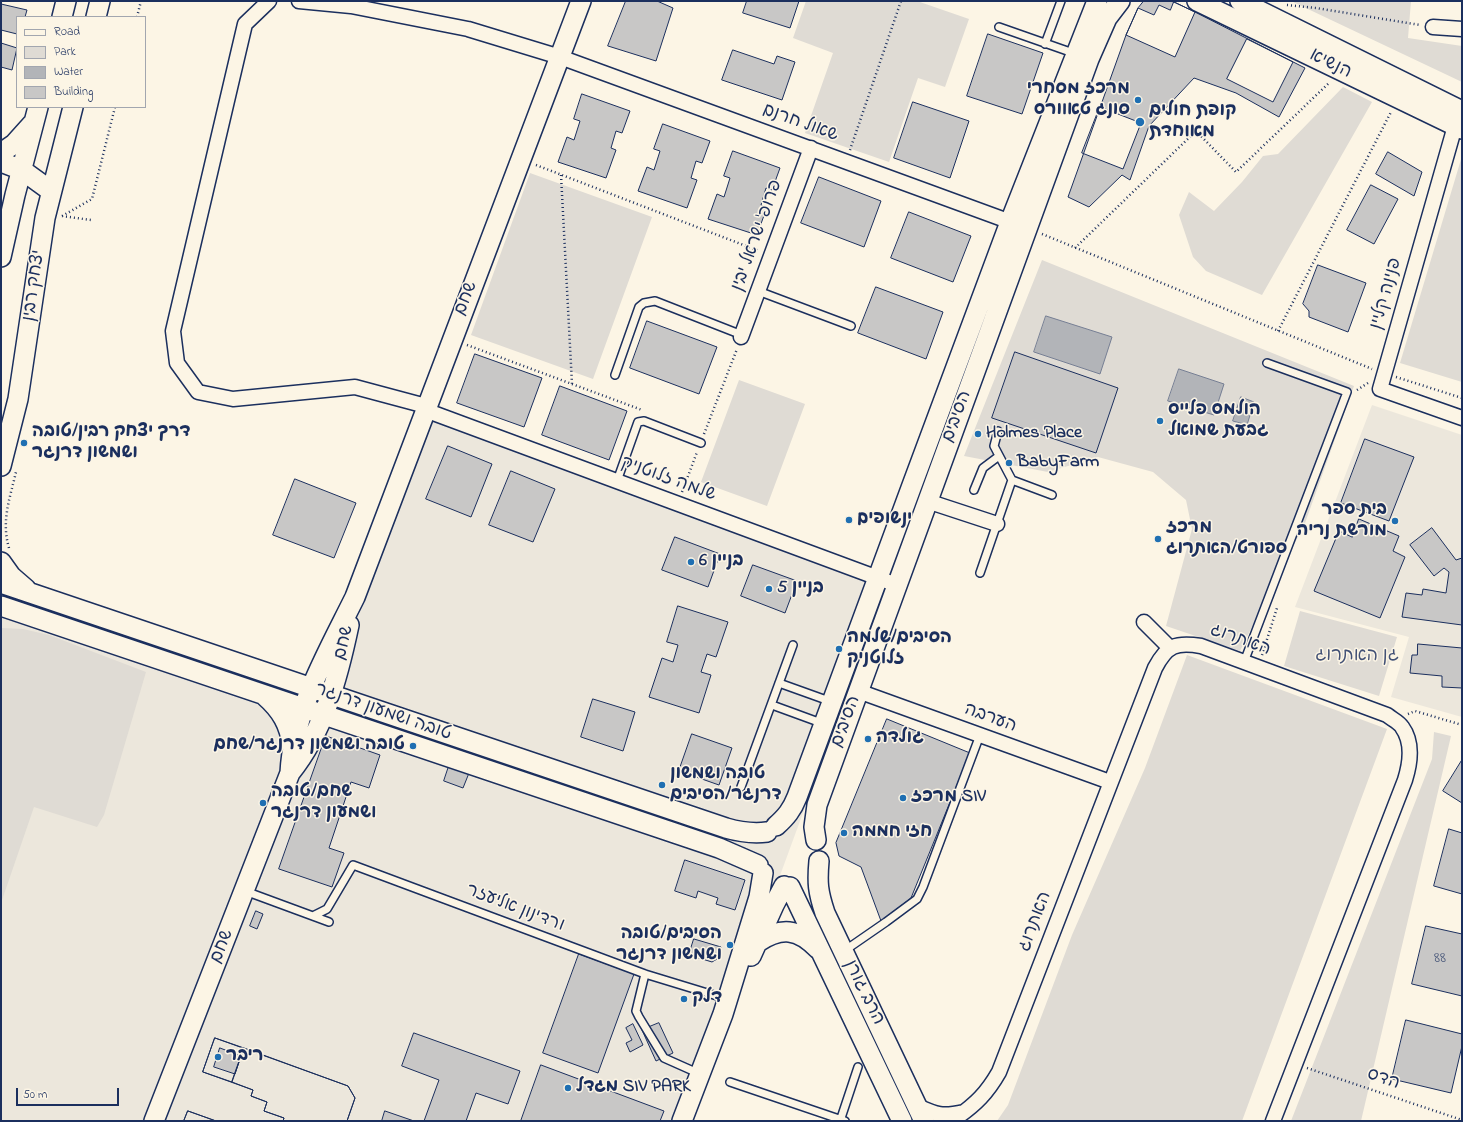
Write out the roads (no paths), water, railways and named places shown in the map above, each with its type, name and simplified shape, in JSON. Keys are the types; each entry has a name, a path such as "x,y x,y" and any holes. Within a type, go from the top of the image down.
{"street":[{"path":"62,16 66,1"},
{"path":"96,16 100,1"},
{"name":"שלמה זלוטניק","path":"269,1 244,24 173,331 177,363 198,392 233,399 355,387 426,408 678,504 897,585"},
{"name":"שאול חרנם","path":"299,1 351,6 468,29 560,57 1019,225"},
{"name":"שחם","path":"154,1121 290,773 293,749 304,708 355,597 451,340 581,1"},
{"name":"הסיבים","path":"816,840 814,827 817,805 927,501 1076,54 1097,1"},
{"name":"הסיבים","path":"771,829 786,817 792,809 878,578 1019,225 1107,18 1120,1"},
{"name":"הנשיא","path":"1197,1 1398,98 1460,122"},
{"name":"הנשיא","path":"1240,1 1460,122"},
{"path":"1433,27 1462,29"},
{"name":"יצחק רבין","path":"9,467 45,218 73,108"},
{"path":"1,152 14,144 36,114"},
{"name":"יצחק רבין","path":"1,257 8,192 22,170 36,114"},
{"name":"פנינה קליין","path":"1460,122 1380,389 1462,418"},
{"name":"פרופ' ישראל יבין","path":"742,336 810,148"},
{"path":"1,162 22,170 51,191"},
{"path":"8,192 51,191"},
{"path":"927,501 997,524"},
{"path":"5,556 11,576 32,594"},
{"name":"טובה ושמעון דרנגר","path":"1,583 726,828 747,833 771,829"},
{"name":"שחם","path":"290,773 308,748 331,695 342,660 355,597"},
{"name":"טובה ושמעון דרנגר","path":"1,606 719,848 760,869"},
{"path":"1,616 38,618"},
{"path":"1144,622 1170,648"},
{"name":"האתרוג","path":"921,1113 959,1116 983,1097 999,1072 1155,668 1161,656 1170,648 1179,645 1201,646 1387,715 1403,727 1407,737 1410,754 1409,767 1273,1121"},
{"name":"הערבה","path":"858,691 1110,782"},
{"path":"264,695 277,706 285,719 292,740 293,749"},
{"path":"682,1121 727,1004 759,897 760,869 757,856 761,839 771,829 785,824 798,826 810,833 816,840 820,854 816,871 809,879 800,884 787,887 776,884 769,880 760,869"},
{"name":"הרב גורן","path":"819,861 817,881 820,898 825,913 921,1113"},
{"path":"727,1004 758,942 774,905 787,887"},
{"name":"הרב גורן","path":"787,887 820,951 902,1121"},
{"path":"758,942 769,934 777,932 796,933 810,940 820,951"}],"lane":[{"path":"1045,44 1061,1"},
{"path":"999,27 1076,54"},
{"path":"758,290 851,326"},
{"path":"615,375 639,307 644,303 655,301 742,336"},
{"path":"1244,662 1347,392 1267,363"},
{"path":"617,481 638,422 644,421 701,443"},
{"path":"998,431 994,446 1012,480 1052,495"},
{"path":"974,490 983,468 999,456"},
{"path":"980,573 1012,480"},
{"path":"741,787 772,705 792,645"},
{"path":"779,683 832,702"},
{"path":"772,705 824,724"},
{"path":"843,951 917,899 923,887 980,735"},
{"name":"ורדינון אליעזר","path":"313,916 327,909 353,864 727,1004"},
{"path":"245,891 329,922"},
{"path":"645,974 636,1011 639,1017 664,1058 700,1074"},
{"path":"730,1082 842,1121 858,1067"}],"water":[{"path":"1046,316 1112,337 1100,374 1034,352"},
{"path":"1179,369 1224,384 1214,415 1168,401"},
{"path":"1241,397 1254,402 1247,425 1233,421"}],"place":[{"name":"מרכז מסחרי סונג טאוורס","path":"1138,100"},
{"name":"קופת חולים מאוחדת","path":"1140,122"},
{"name":"הולמס פלייס גבעת שמואל","path":"1160,421"},
{"name":"Holmes Place","path":"978,434"},
{"name":"דרך יצחק רבין/טובה ושמשון דרנגר","path":"24,443"},
{"name":"BabyFarm","path":"1009,463"},
{"name":"ינשופים","path":"849,520"},
{"name":"בית ספר מורשת נריה","path":"1395,521"},
{"name":"מרכז ספורט/האתרוג","path":"1158,539"},
{"name":"בניין 6","path":"691,562"},
{"name":"בניין 5","path":"769,589"},
{"name":"הסיבים/שלמה זלוטניק","path":"839,649"},
{"name":"גולדה","path":"868,739"},
{"name":"טובה ושמשון דרנגר/שחם","path":"413,746"},
{"name":"טובה ושמשון דרנגר/הסיבים","path":"662,785"},
{"name":"מרכז SIV","path":"903,798"},
{"name":"שחם/טובה ושמעון דרנגר","path":"263,803"},
{"name":"חזי חממה","path":"844,833"},
{"name":"הסיבים/טובה ושמשון דרנגר","path":"730,945"},
{"name":"דלק","path":"684,999"},
{"name":"ריבר","path":"218,1057"},
{"name":"מגדל SIV PARK","path":"568,1088"}],"park label":[{"name":"גן האתרוג","path":"1357,657"}]}
